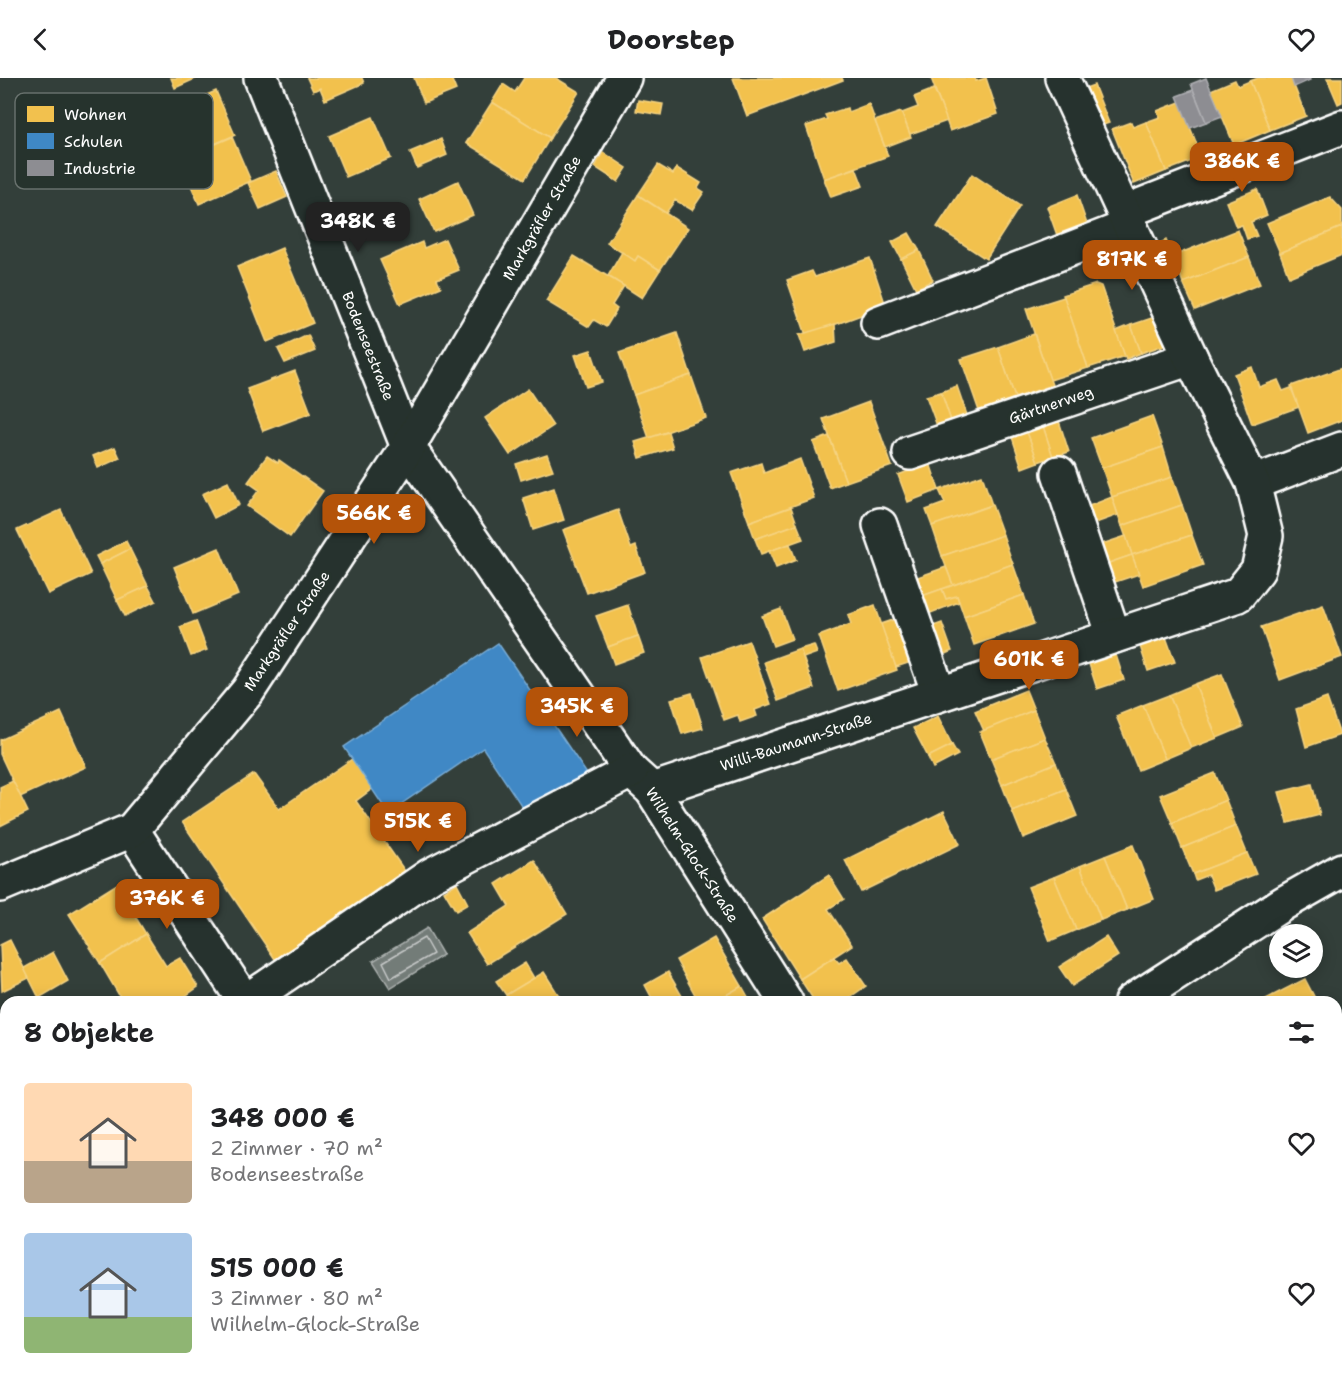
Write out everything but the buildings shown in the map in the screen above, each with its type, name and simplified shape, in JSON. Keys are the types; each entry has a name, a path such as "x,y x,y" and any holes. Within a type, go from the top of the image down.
{"street":[{"name":"Bodenseestraße","path":"261,78 408,447"},
{"name":"Markgräfler Straße","path":"0,885 132,830 248,691 408,447 624,78"},
{"path":"1062,78 1073,108 1191,358 1253,483 1342,449"},
{"path":"878,323 1342,127"},
{"name":"Gärtnerweg","path":"910,453 1191,358"},
{"name":"Wilhelm-Glock-Straße","path":"408,447 642,781 782,996"},
{"path":"1059,473 1114,636"},
{"name":"Willi-Baumann-Straße","path":"254,996 431,875 642,781 939,694 1238,595 1258,570 1266,536 1253,483"},
{"path":"880,525 939,694"},
{"path":"132,830 241,996"},
{"path":"1140,996 1284,903 1342,870"}],"water":[{"path":"427,928 443,955 390,988 373,961"}]}
